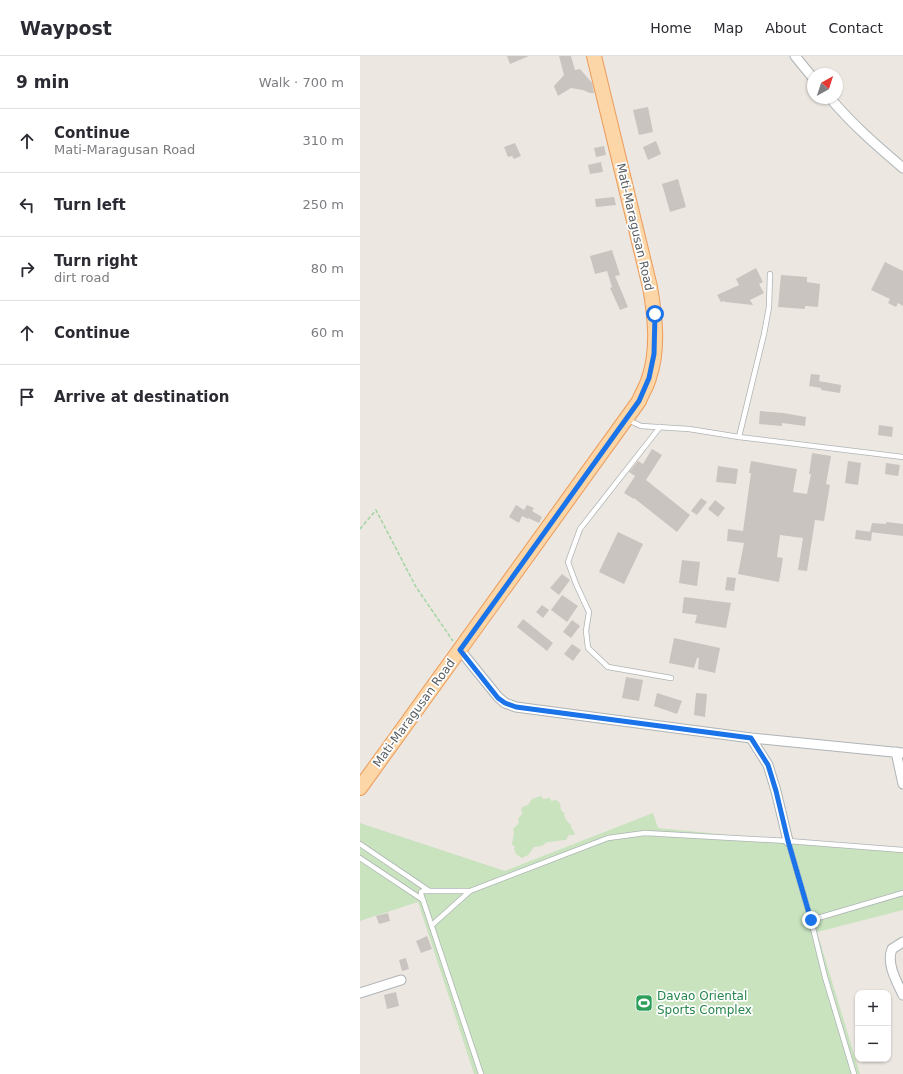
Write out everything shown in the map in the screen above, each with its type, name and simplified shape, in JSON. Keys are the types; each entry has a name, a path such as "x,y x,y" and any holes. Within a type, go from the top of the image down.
{"main road":[{"name":"Mati-Maragusan Road","path":"360,788 639,401 649,378 654,354 655,314 644,260 594,56"}],"street":[{"path":"795,56 807,71"},
{"path":"835,104 864,135 903,168"},
{"path":"460,650 498,698 505,703 516,707 751,738 900,752 903,784"},
{"path":"751,738 768,765 788,841"},
{"path":"903,942 892,949 890,958 891,965 903,996"},
{"path":"360,993 401,980"}],"lane":[{"path":"739,436 764,334 769,307 770,274"},
{"path":"626,419 641,426 690,428 739,436 903,457"},
{"path":"660,427 580,529 568,562 589,612 586,631 588,648 608,667 623,671 671,678"},
{"path":"481,1074 421,892 470,891 608,838 645,833 788,841 903,850"},
{"path":"788,841 811,920 825,977 854,1074"},
{"path":"360,844 429,891"},
{"path":"360,858 423,900"},
{"path":"432,926 470,891"},
{"path":"811,920 903,893"}],"path":[{"path":"360,529 376,510 416,587 436,618 460,650"}],"green space":[{"path":"541,796 543,799 550,798 551,801 556,800 560,803 561,810 565,814 566,820 571,825 575,834 569,835 566,840 547,842 542,846 534,847 528,855 522,858 516,854 514,849 515,847 512,844 514,833 513,829 519,823 518,819 523,813 521,811 522,807 528,805 532,799"},
{"name":"Davao Oriental Sports Complex","path":"653,813 658,828 788,841 903,850 903,910 817,932 855,1057 855,1062 856,1062 860,1074 474,1074 418,902 360,921 360,823 505,871"}],"building":[{"path":"507,56 529,56 510,64"},
{"path":"559,56 571,56 575,70 580,69 592,83 594,93 571,88 558,96 554,86 564,75"},
{"path":"648,107 653,132 639,135 633,110"},
{"path":"656,141 661,154 648,160 643,147"},
{"path":"515,143 521,156 514,159 512,156 508,157 504,147"},
{"path":"604,146 606,155 596,157 594,148"},
{"path":"601,162 603,172 590,174 588,165"},
{"path":"678,179 686,207 670,212 662,184"},
{"path":"614,197 616,205 596,207 595,199"},
{"path":"612,250 620,275 615,276 628,307 620,310 610,288 612,287 607,271 595,274 590,256"},
{"path":"885,262 903,271 903,306 898,303 896,307 888,303 890,299 871,290"},
{"path":"756,268 763,282 759,284 764,293 750,300 753,305 724,301 721,302 717,295 739,285 736,279"},
{"path":"781,275 807,277 807,282 820,284 818,307 805,306 805,309 778,307"},
{"path":"811,374 820,375 819,381 841,385 840,393 821,390 821,388 809,386"},
{"path":"760,411 806,417 805,426 782,423 782,426 759,424"},
{"path":"879,425 893,427 892,437 878,435"},
{"path":"652,449 662,455 646,480 690,515 677,532 634,498 624,493 635,476 629,472 638,461 643,464"},
{"path":"812,453 831,456 826,484 830,485 824,521 815,520 807,571 798,570 803,538 780,535 777,557 783,558 779,582 738,574 744,543 727,541 728,529 743,531 751,473 749,473 751,461 797,469 793,492 807,494 811,474 809,474"},
{"path":"848,461 861,463 858,485 845,483"},
{"path":"886,463 900,465 898,476 885,474"},
{"path":"718,466 738,469 736,484 716,482"},
{"path":"701,498 707,502 697,515 691,511"},
{"path":"715,500 725,508 718,517 708,509"},
{"path":"516,505 524,510 527,505 534,508 532,511 542,517 539,523 522,516 519,523 509,517"},
{"path":"886,522 903,524 903,536 870,532 872,523 886,524"},
{"path":"856,530 872,532 871,541 855,539"},
{"path":"618,532 643,544 624,584 599,572"},
{"path":"682,560 700,562 697,586 679,583"},
{"path":"562,574 570,580 559,595 550,588"},
{"path":"727,577 736,578 734,591 725,590"},
{"path":"562,595 578,606 567,622 551,610"},
{"path":"684,597 731,603 726,628 695,623 697,615 682,613"},
{"path":"542,605 549,610 543,618 536,612"},
{"path":"523,619 553,643 547,651 517,627"},
{"path":"572,620 580,626 571,638 563,632"},
{"path":"674,638 720,648 715,673 698,669 699,658 697,658 694,668 669,663"},
{"path":"572,644 581,650 573,661 564,654"},
{"path":"626,677 643,680 639,701 622,698"},
{"path":"657,693 682,701 677,714 654,706"},
{"path":"696,693 707,694 705,717 694,715"},
{"path":"388,913 390,921 379,924 376,916"},
{"path":"427,936 432,949 421,953 416,941"},
{"path":"406,958 409,969 402,971 399,960"},
{"path":"396,992 399,1006 387,1009 384,995"}],"place":[{"name":"Davao Oriental Sports Complex","path":"644,1003"}],"route":[{"path":"655,314 654,354 649,378 639,401 460,650 498,698 505,703 516,707 751,738 768,765 811,920"}]}
